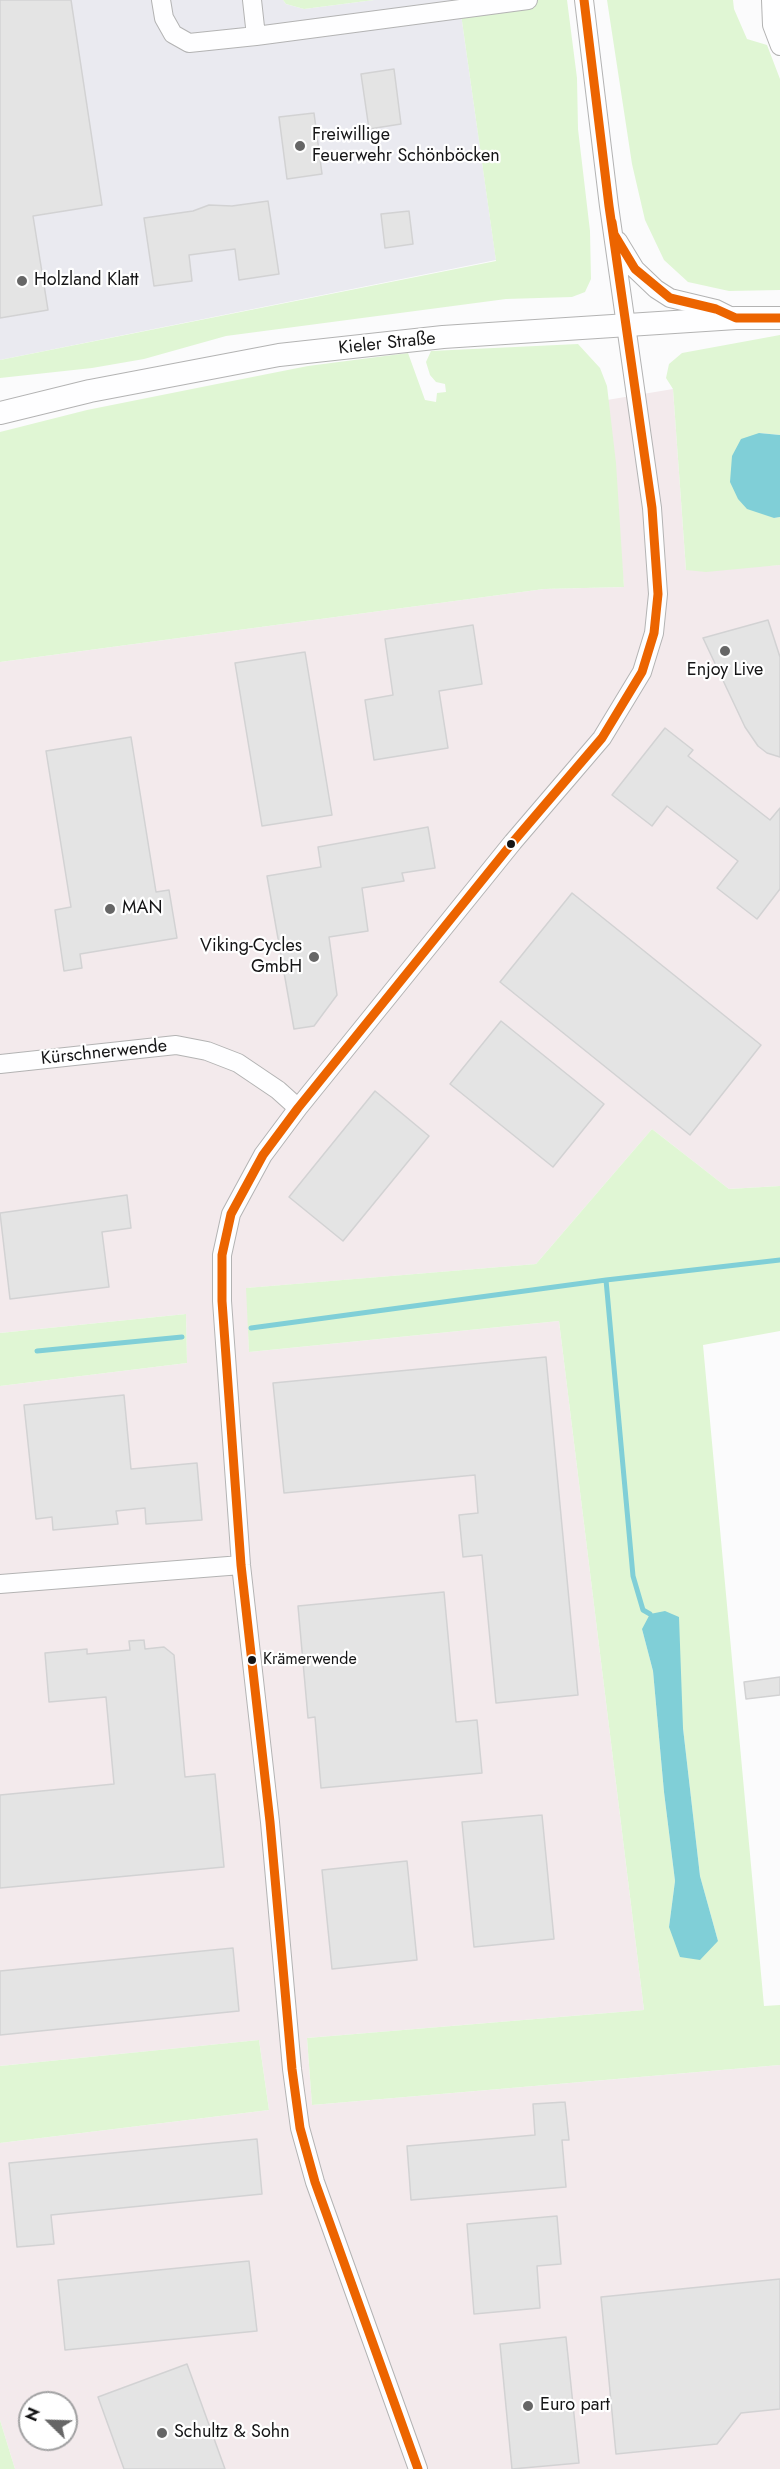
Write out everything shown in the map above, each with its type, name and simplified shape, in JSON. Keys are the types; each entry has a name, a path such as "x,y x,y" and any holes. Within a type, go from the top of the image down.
{"main road":[{"name":"Kieler Straße","path":"0,413 90,391 279,355 443,338 736,318 780,318"}],"street":[{"path":"161,0 165,18 173,34 189,43 528,0"},
{"path":"252,0 256,36"},
{"path":"418,2469 318,2190 300,2128 292,2069 270,1822 241,1565 222,1301 222,1255 231,1214 263,1155 298,1108 513,842 602,738 642,672 654,633 658,594 652,508 584,0"},
{"path":"771,0 772,25 780,46"},
{"path":"614,234 634,269 656,289 670,298 716,309 736,318"},
{"name":"Kürschnerwende","path":"0,1064 176,1046 207,1051 238,1063 278,1090 298,1108"},
{"path":"0,1584 241,1565"}],"shaded area":[{"path":"0,0 283,0 286,4 304,9 374,0 459,0 496,260 0,360"},
{"path":"673,389 686,570 780,565 780,1186 729,1189 652,1129 536,1264 247,1288 249,1352 559,1321 644,2010 307,2038 312,2105 780,2065 780,2469 15,2469 0,2420 0,2143 269,2110 259,2040 0,2066 0,1386 187,1363 186,1314 0,1333 0,662 544,589 624,587 607,400"}],"green space":[{"path":"283,0 374,0 304,9 286,4"},
{"path":"459,0 567,0 577,78 578,129 590,231 591,279 585,292 572,297 506,299 226,336 144,359 92,368 0,378 0,360 496,261"},
{"path":"607,0 733,0 734,9 747,39 767,45 780,79 780,290 729,291 688,282 664,260 645,220 632,164"},
{"path":"780,335 780,435 759,433 774,518 780,517 780,565 706,572 686,570 673,389 666,378 669,364 682,353"},
{"path":"578,344 600,368 607,386 616,463 624,587 544,589 0,662 0,432 87,410 308,366 408,353 425,400 436,402 437,393 446,392 445,384 436,382 430,375 426,362 431,351"},
{"path":"652,1129 729,1189 780,1186 780,1331 703,1345 764,2006 780,2005 780,2065 312,2105 307,2038 644,2010 559,1321 249,1352 246,1288 536,1264","holes":["642,1629 683,1728 700,1876 718,1941 669,1927 675,1881 653,1671"]},
{"path":"186,1314 187,1363 0,1386 0,1333"},
{"path":"259,2040 269,2110 0,2143 0,2066"},
{"path":"0,2420 15,2469 0,2469"}],"water":[{"path":"759,433 780,435 780,517 774,518 747,509 738,499 730,482 732,456 741,439"},
{"path":"665,1611 679,1617 683,1728 700,1876 718,1941 700,1960 680,1957 669,1927 675,1881 653,1671 642,1629 650,1614"}],"building":[{"path":"0,0 71,0 102,205 33,216 48,310 0,318"},
{"path":"394,69 401,124 369,129 361,74"},
{"name":"Freiwillige Feuerwehr Schönböcken","path":"314,113 322,174 287,179 279,117"},
{"path":"268,201 279,274 239,280 235,249 189,255 192,281 154,286 144,218 193,211 209,205 232,206"},
{"path":"409,211 413,244 385,248 381,214"},
{"path":"768,620 780,657 780,757 767,753 758,746 745,727 703,638"},
{"path":"473,625 482,684 439,691 448,748 374,760 365,700 393,695 385,639"},
{"path":"305,652 332,815 262,826 235,663"},
{"path":"665,728 693,750 688,756 770,820 780,808 780,889 757,919 717,888 738,861 667,806 652,826 612,795"},
{"path":"131,737 156,892 169,890 177,938 80,954 82,968 64,971 55,910 71,907 46,751"},
{"path":"428,827 435,868 402,873 404,881 362,888 368,931 329,937 337,995 314,1026 294,1029 267,876 321,867 318,847"},
{"path":"572,893 761,1045 690,1135 500,982"},
{"path":"501,1021 604,1104 553,1167 450,1084"},
{"path":"375,1091 429,1136 343,1241 289,1197"},
{"path":"127,1195 131,1228 102,1232 109,1287 10,1299 0,1213"},
{"path":"546,1357 578,1695 496,1703 482,1555 463,1557 459,1515 478,1513 475,1475 284,1493 273,1383"},
{"path":"124,1395 131,1469 197,1463 202,1520 146,1524 145,1508 116,1511 118,1524 53,1530 52,1517 36,1519 24,1405"},
{"path":"444,1592 456,1722 477,1720 482,1773 321,1788 315,1717 308,1718 298,1606"},
{"path":"144,1640 145,1649 164,1647 174,1655 185,1777 215,1774 224,1867 0,1888 0,1795 114,1784 106,1697 49,1702 45,1653 87,1649 87,1654 130,1650 129,1641"},
{"path":"780,1677 780,1695 746,1699 744,1682"},
{"path":"542,1815 554,1939 474,1947 462,1822"},
{"path":"407,1861 417,1960 332,1969 322,1870"},
{"path":"233,1948 239,2011 0,2035 0,1971"},
{"path":"565,2102 569,2140 562,2140 566,2187 411,2200 407,2146 535,2135 533,2104"},
{"path":"257,2139 262,2194 51,2215 54,2244 17,2247 9,2163"},
{"path":"557,2216 561,2264 537,2266 540,2308 474,2314 467,2224"},
{"path":"249,2261 257,2331 65,2350 58,2280"},
{"path":"780,2279 780,2409 741,2413 717,2444 616,2454 601,2297"},
{"path":"566,2337 579,2463 512,2469 500,2344"},
{"name":"Schultz & Sohn","path":"187,2364 225,2469 124,2469 98,2397"}],"waterway":[{"path":"251,1328 606,1280 780,1260"},
{"path":"606,1280 633,1576 643,1610 650,1614"},
{"path":"37,1351 182,1337"}],"transit line":[{"path":"418,2469 315,2182 300,2128 292,2069 270,1822 241,1565 222,1301 222,1255 231,1214 263,1155 298,1108 513,842 602,738 642,672 654,633 658,594 652,508 609,206 584,0"},
{"path":"612,222 614,234 635,269 670,298 716,309 736,318 780,318"}],"place":[{"name":"Freiwillige Feuerwehr Schönböcken","path":"300,146"},
{"name":"Holzland Klatt","path":"22,281"},
{"name":"Enjoy Live","path":"725,651"},
{"name":"MAN","path":"110,909"},
{"name":"Viking-Cycles GmbH","path":"314,957"},
{"name":"Krämerwende","path":"252,1660"},
{"name":"Euro part","path":"528,2406"},
{"name":"Schultz & Sohn","path":"162,2433"}]}
